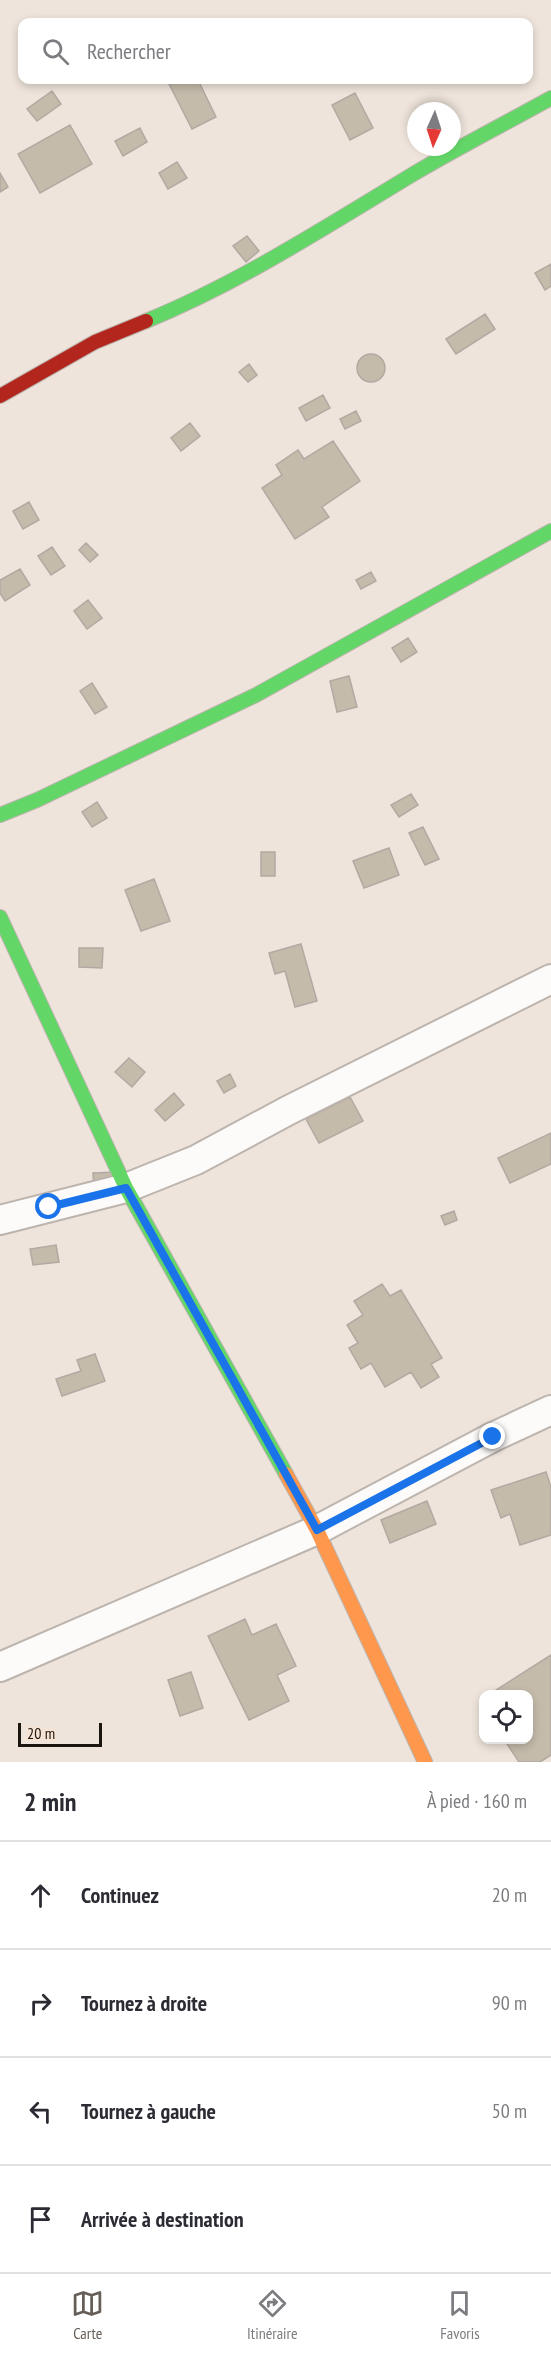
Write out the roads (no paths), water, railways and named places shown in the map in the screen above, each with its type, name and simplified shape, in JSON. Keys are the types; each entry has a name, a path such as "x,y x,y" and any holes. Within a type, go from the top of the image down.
{"street":[{"path":"0,396 95,342 180,307 283,254 417,172 551,98"},
{"path":"0,815 38,800 256,695 551,531"},
{"path":"0,918 126,1188 317,1530 424,1762"},
{"path":"0,1220 126,1188 196,1160 289,1110 551,979"},
{"path":"0,1667 317,1530 493,1437 551,1410"}]}
